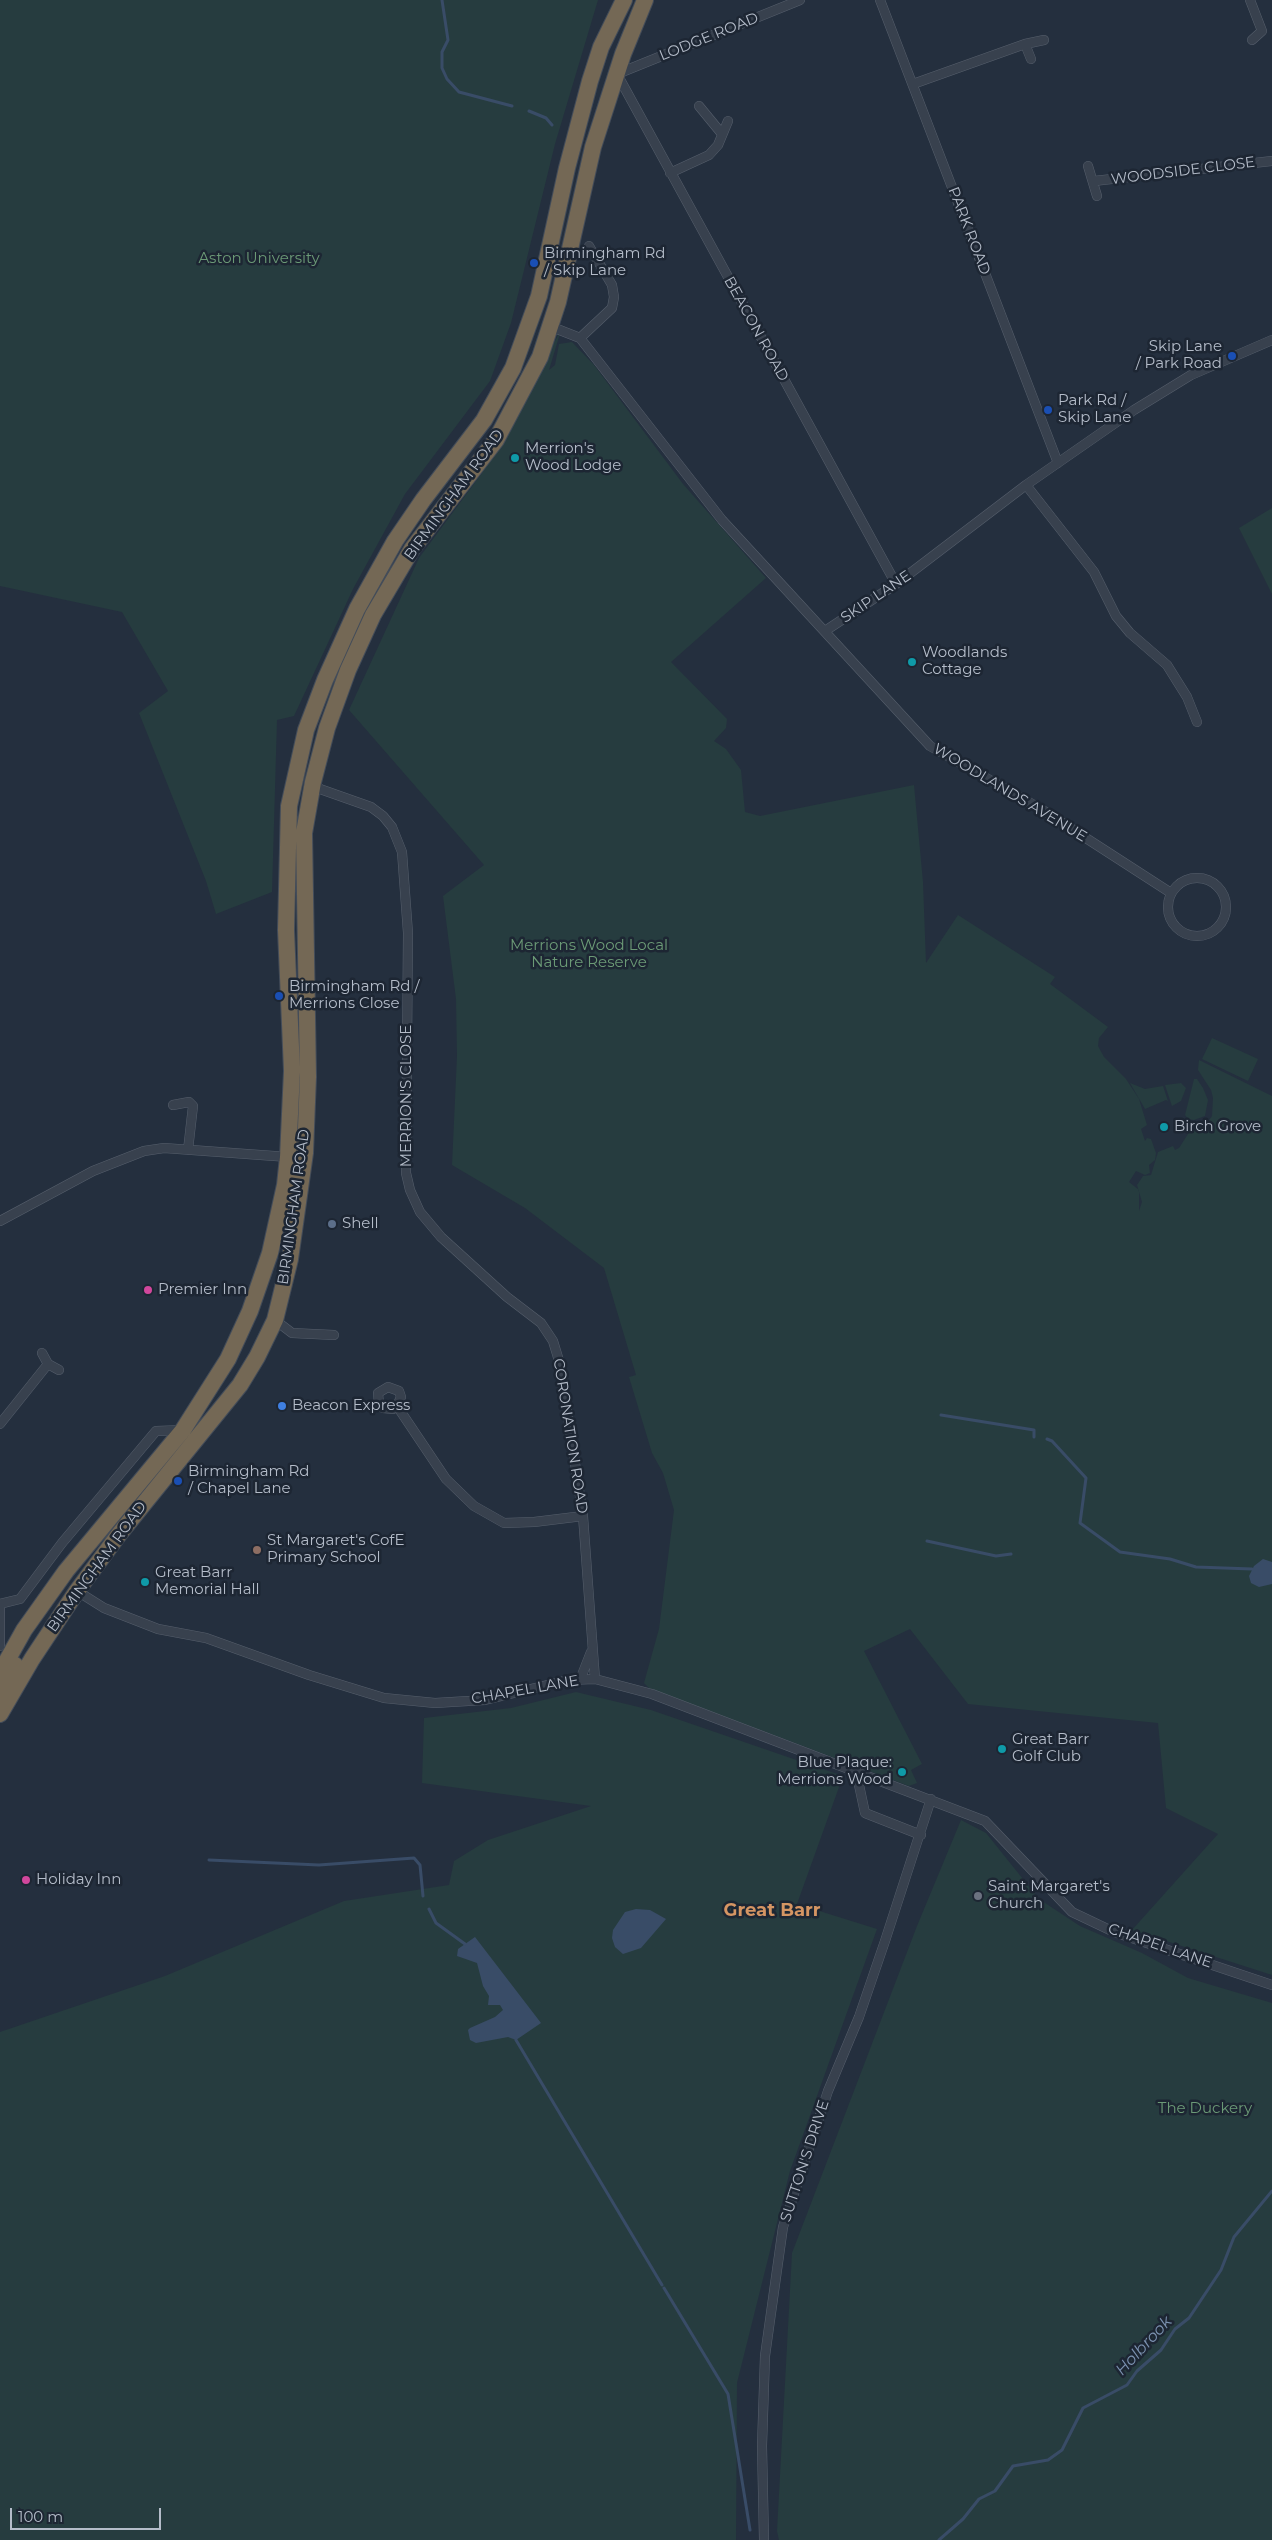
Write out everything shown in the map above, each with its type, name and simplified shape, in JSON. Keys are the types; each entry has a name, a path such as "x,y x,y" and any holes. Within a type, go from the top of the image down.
{"highway":[{"name":"BIRMINGHAM ROAD","path":"0,1673 24,1630 66,1571 183,1430 228,1359 250,1311 270,1253 285,1185 288,1157 292,1071 286,930 291,797 306,730 357,609 395,541 423,500 484,420 513,368 539,296 567,168 601,47 624,0"},
{"name":"BIRMINGHAM ROAD","path":"0,1714 32,1659 77,1591 120,1533 240,1385 275,1320 290,1259 305,1153 308,1077 304,832 314,777 327,728 348,670 373,615 412,549 496,440 540,358 552,327 582,188 608,99 624,51 645,0"},
{"path":"601,47 624,51"},
{"path":"587,94 608,99"},
{"path":"298,767 314,777"},
{"path":"291,797 310,799"},
{"path":"228,1359 242,1344 261,1313 275,1320"},
{"path":"214,1381 230,1380 242,1369 267,1335"},
{"path":"0,1691 60,1592 69,1588 77,1591"}],"street":[{"name":"LODGE ROAD","path":"617,74 800,0"},
{"name":"PARK ROAD","path":"880,0 1058,463"},
{"path":"1250,0 1262,31 1252,40"},
{"path":"913,84 1024,44 1044,40"},
{"path":"1024,44 1031,59"},
{"name":"BEACON ROAD","path":"617,74 896,584"},
{"path":"699,105 722,134"},
{"path":"670,173 708,155 718,145 728,121"},
{"name":"WOODSIDE CLOSE","path":"1094,181 1272,161"},
{"name":"WOODSIDE CLOSE","path":"1088,166 1097,196"},
{"path":"552,327 580,338 612,308 614,297 612,286 589,246"},
{"name":"SKIP LANE","path":"580,338 722,520 825,631 896,584 1026,485 1134,410 1191,375 1272,340"},
{"path":"1026,485 1094,572 1116,616 1130,633 1167,665 1187,697 1188,714 1197,722"},
{"name":"WOODLANDS AVENUE","path":"825,631 930,746 1041,809 1171,893"},
{"name":"MERRION'S CLOSE","path":"314,777 320,788 371,807 383,816 392,827 402,852 408,933 406,1173 410,1190"},
{"path":"1194,878 1213,882 1225,897 1226,907 1220,926 1208,934 1194,937 1176,929 1167,912 1171,893 1185,880 1194,878"},
{"path":"173,1105 181,1101 189,1102 192,1106 188,1150"},
{"path":"0,1222 93,1171 122,1158 164,1148 288,1157"},
{"name":"CORONATION ROAD","path":"410,1190 420,1212 441,1237 507,1297 542,1323 553,1341 560,1364 583,1516 595,1679"},
{"path":"275,1320 292,1333 334,1336"},
{"path":"42,1353 48,1364 59,1370"},
{"path":"0,1424 48,1364"},
{"path":"397,1406 446,1479 474,1506 504,1523 534,1522 583,1516"},
{"path":"0,1646 0,1606 20,1600 62,1543 156,1431 183,1430"},
{"name":"CHAPEL LANE","path":"77,1591 104,1608 158,1629 206,1638 310,1675 384,1698 435,1703 485,1700 568,1680 595,1679 652,1694 985,1821 1016,1851 1072,1912 1114,1932 1272,1985"},
{"name":"CORONATION ROAD","path":"580,1680 592,1652"},
{"path":"856,1771 865,1813 921,1835"},
{"name":"SUTTON'S DRIVE","path":"764,2540 762,2446 765,2356 783,2227 828,2091 858,2017 921,1835 931,1799"}],"green space":[{"name":"Aston University","path":"0,0 598,0 555,144 511,323 490,381 405,494 353,589 294,716 277,720 272,892 216,914 206,881 139,713 168,691 122,612 0,586"},
{"name":"Merrions Wood Local Nature Reserve","path":"561,330 549,370 555,365 559,344 572,342 594,365 683,484 766,578 671,662 727,719 726,728 714,741 726,749 741,770 745,812 760,816 914,785 923,882 926,963 958,915 1055,977 1050,984 1108,1027 1099,1038 1098,1046 1104,1057 1126,1079 1139,1099 1147,1125 1141,1129 1145,1141 1147,1138 1151,1139 1156,1153 1155,1160 1149,1165 1150,1173 1145,1175 1136,1171 1129,1182 1138,1189 1137,1185 1143,1176 1151,1175 1158,1152 1173,1146 1175,1150 1179,1148 1188,1134 1207,1123 1212,1116 1213,1098 1211,1090 1198,1070 1199,1060 1272,1096 1272,1975 1132,1930 1218,1834 1166,1808 1158,1723 968,1704 910,1629 864,1651 922,1764 911,1770 917,1783 909,1786 649,1688 644,1683 659,1629 674,1510 663,1473 652,1453 629,1377 636,1375 604,1268 525,1208 452,1165 457,1056 456,999 443,896 484,865 349,710 419,558 482,473","holes":["1139,1192 1142,1202 1139,1211"]},
{"path":"1272,508 1272,594 1239,528"},
{"path":"1212,1038 1258,1059 1248,1081 1202,1059"},
{"path":"1194,1079 1197,1079 1203,1088 1208,1100 1205,1116 1194,1120 1188,1119 1185,1115"},
{"path":"1130,1083 1145,1089 1163,1086 1168,1101 1166,1100 1145,1109"},
{"path":"1181,1083 1186,1088 1181,1101 1172,1106 1165,1085"},
{"path":"576,1692 651,1710 843,1776 797,1904 877,1929 790,2171 737,2383 736,2540 0,2540 0,2032 165,1976 344,1901 449,1885 454,1861 488,1840 591,1806 422,1783 424,1718 511,1708"},
{"name":"The Duckery","path":"961,1820 986,1833 1039,1899 1080,1926 1142,1953 1188,1978 1272,2003 1272,2540 779,2540 777,2531 792,2253 917,1926"}],"water":[{"path":"1263,1559 1272,1562 1272,1584 1259,1587 1251,1583 1249,1576 1254,1566"},
{"path":"636,1909 650,1910 666,1919 641,1948 623,1954 615,1947 612,1938 613,1930 625,1912"},
{"path":"475,1937 541,2023 516,2040 508,2037 476,2043 470,2040 468,2030 470,2028 495,2017 503,2010 500,2005 488,2005 489,1996 483,1986 477,1963 457,1956 458,1949"}],"waterway":[{"path":"442,0 448,40 442,52 442,68 447,79 459,92 512,106"},
{"path":"529,111 546,118 552,125"},
{"path":"941,1415 1034,1430 1034,1437"},
{"path":"1047,1439 1052,1441 1086,1478 1080,1523 1120,1552 1170,1559 1196,1567 1252,1569"},
{"path":"927,1541 996,1556 1011,1554"},
{"path":"209,1860 319,1865 414,1858 420,1865 423,1896"},
{"path":"429,1909 436,1923 465,1944"},
{"path":"516,2040 662,2285"},
{"name":"Holbrook","path":"939,2540 963,2519 979,2499 995,2491 1013,2466 1048,2460 1062,2450 1083,2408 1127,2385 1137,2371 1161,2350 1175,2329 1189,2318 1221,2270 1234,2237 1272,2191"},
{"path":"664,2288 728,2394 750,2530"}],"place":[{"name":"Birmingham Rd / Skip Lane","path":"534,263"},
{"name":"Skip Lane / Park Road","path":"1232,356"},
{"name":"Park Rd / Skip Lane","path":"1048,410"},
{"name":"Merrion's Wood Lodge","path":"515,458"},
{"name":"Woodlands Cottage","path":"912,662"},
{"name":"Birmingham Rd / Merrions Close","path":"279,996"},
{"name":"Birch Grove","path":"1164,1127"},
{"name":"Shell","path":"332,1224"},
{"name":"Premier Inn","path":"148,1290"},
{"name":"Beacon Express","path":"282,1406"},
{"name":"Birmingham Rd / Chapel Lane","path":"178,1481"},
{"name":"St Margaret's CofE Primary School","path":"257,1550"},
{"name":"Great Barr Memorial Hall","path":"145,1582"},
{"name":"Great Barr Golf Club","path":"1002,1749"},
{"name":"Blue Plaque: Merrions Wood","path":"902,1772"},
{"name":"Holiday Inn","path":"26,1880"},
{"name":"Saint Margaret's Church","path":"978,1896"}],"district":[{"name":"Great Barr","path":"772,1911"}]}
